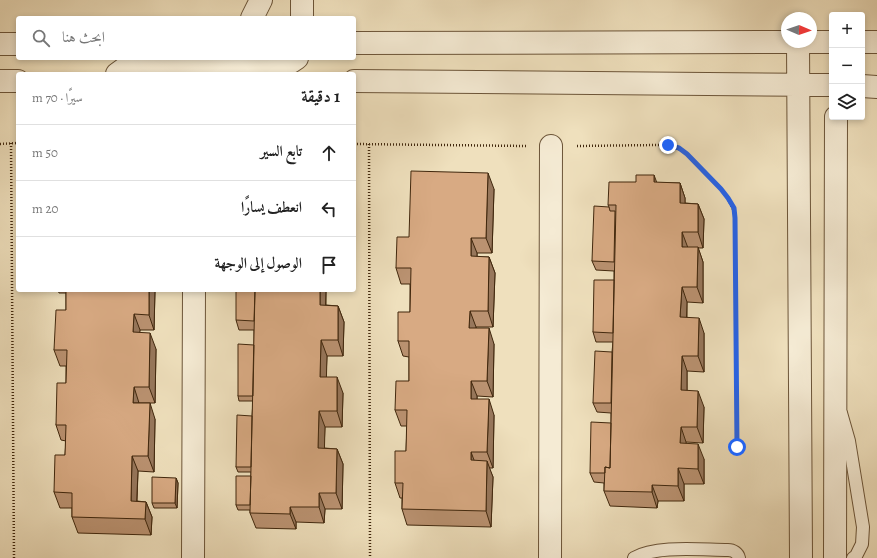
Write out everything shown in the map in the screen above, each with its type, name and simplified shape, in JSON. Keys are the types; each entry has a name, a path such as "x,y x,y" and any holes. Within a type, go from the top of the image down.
{"street":[{"path":"253,16 261,0"},
{"path":"302,0 302,16"},
{"path":"356,43 781,42"},
{"path":"817,42 829,42"},
{"path":"865,42 877,42"},
{"path":"0,44 16,44"},
{"path":"798,48 800,558"},
{"path":"119,72 128,66 142,64 285,63 294,60"},
{"path":"0,81 16,81"},
{"path":"356,81 829,84"},
{"path":"865,86 877,87"},
{"path":"835,558 836,120"},
{"path":"550,558 551,146"},
{"path":"193,558 194,292"}],"lane":[{"path":"835,397 847,429 863,527 862,544 856,556 853,558"},
{"path":"634,558 654,550 732,550 739,558"}],"path":[{"path":"12,143 14,558"},
{"path":"0,144 16,143"},
{"path":"356,144 551,146 668,145 679,148 687,154 728,198 734,208 737,447"},
{"path":"369,144 370,558"}],"building":[{"path":"411,171 488,173 486,238 471,238 471,256 489,257 488,311 470,311 469,328 489,328 487,381 471,381 471,399 489,399 487,452 471,452 471,460 487,461 486,511 402,509 403,483 395,483 395,451 406,451 407,410 395,410 396,381 409,381 409,341 398,341 398,312 410,312 411,268 396,268 397,237 409,237"},
{"path":"636,175 654,175 654,182 680,183 680,203 698,204 698,232 682,232 682,247 698,247 697,287 682,287 680,317 699,318 698,356 682,356 681,390 698,391 697,427 681,427 680,443 698,444 698,469 678,468 678,486 652,485 652,492 604,491 605,467 610,468 616,205 608,205 609,182 636,182"},
{"path":"594,206 609,207 610,211 615,211 614,262 592,261"},
{"path":"594,280 614,280 613,333 593,332"},
{"path":"66,292 149,292 149,315 134,314 133,332 150,333 149,387 134,387 133,403 150,403 148,456 132,456 131,501 146,502 145,519 72,517 72,493 54,492 55,455 65,455 66,425 56,425 57,383 66,383 67,350 54,350 56,310 66,310"},
{"path":"236,292 255,292 254,321 236,320"},
{"path":"255,292 320,292 320,305 338,306 338,340 321,340 320,377 337,377 337,411 319,411 318,448 337,449 336,493 319,493 319,507 290,507 290,514 250,513"},
{"path":"238,344 254,345 253,396 238,396"},
{"path":"595,351 612,352 611,403 593,403"},
{"path":"237,415 252,416 251,467 236,467"},
{"path":"591,422 611,423 610,468 605,467 605,473 590,473"},
{"path":"236,476 251,476 250,505 236,505"},
{"path":"152,477 176,478 175,503 152,503"}],"route":[{"path":"668,145 679,148 687,154 721,189 734,208 737,447"}]}
